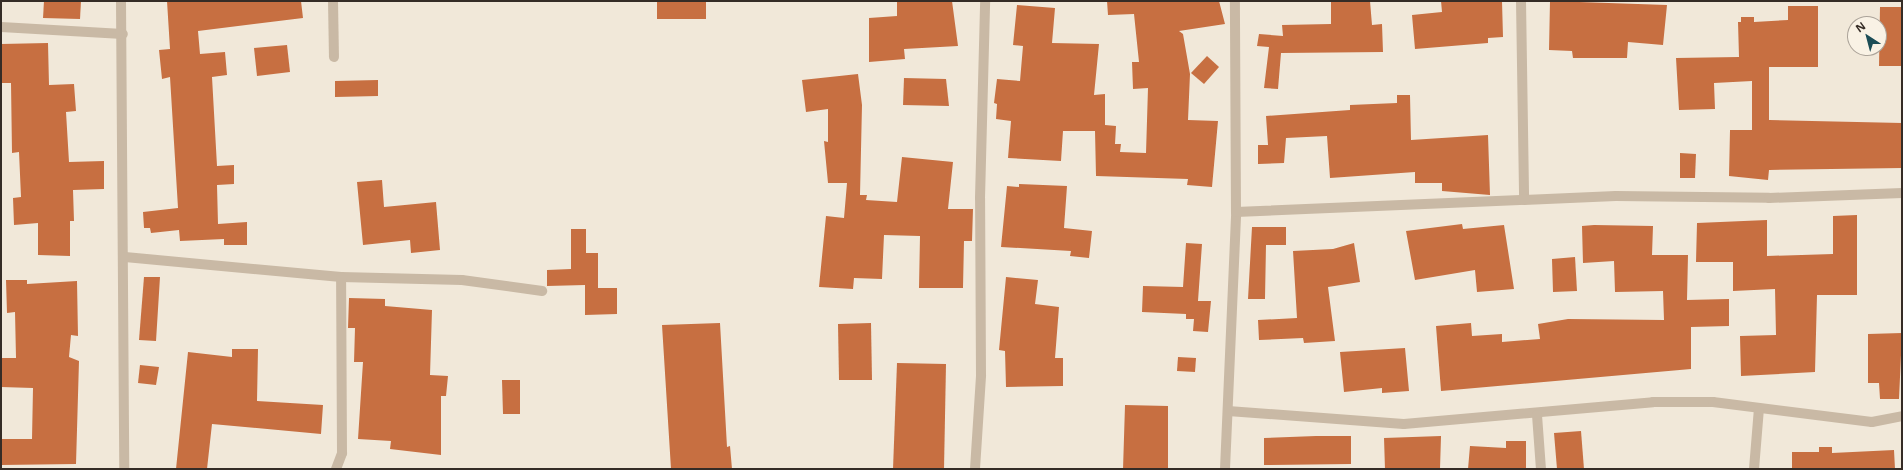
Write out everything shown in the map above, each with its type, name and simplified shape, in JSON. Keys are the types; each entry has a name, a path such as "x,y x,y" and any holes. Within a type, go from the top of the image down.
{"street":[{"path":"121,1 123,34 125,257 124,469"},
{"path":"333,1 334,58"},
{"path":"975,469 981,375 980,198 985,1"},
{"path":"1225,469 1236,212 1235,1"},
{"path":"1521,1 1524,200"},
{"path":"1,27 123,34"},
{"path":"1236,212 1524,200 1902,193"},
{"path":"125,257 340,276 462,280 542,291"},
{"path":"336,469 342,453 340,276"},
{"path":"1228,411 1404,424 1537,415 1653,402 1713,402 1872,422 1902,416"},
{"path":"1754,469 1759,408"},
{"path":"1537,415 1541,469"}],"building":[{"path":"44,1 81,1 80,19 43,18"},
{"path":"167,1 301,1 303,18 198,31 200,54 225,52 227,75 212,77 217,166 234,165 234,184 217,185 218,224 247,222 247,245 224,245 224,239 180,241 179,230 151,233 150,228 144,228 143,212 178,208 170,77 162,79 159,50 170,49"},
{"path":"657,1 706,1 706,19 657,19"},
{"path":"897,1 952,1 958,46 904,49 905,59 869,62 869,18 897,16"},
{"path":"1107,1 1219,1 1225,24 1179,31 1183,34 1190,74 1188,120 1218,121 1212,187 1187,185 1188,179 1096,176 1095,131 1063,131 1061,161 1008,158 1011,121 996,119 997,104 994,103 997,79 1020,81 1023,46 1013,45 1017,5 1055,8 1052,43 1099,44 1094,95 1105,94 1105,125 1116,126 1115,144 1121,144 1120,152 1146,153 1148,88 1133,89 1132,62 1139,62 1134,14 1108,15"},
{"path":"1331,1 1370,1 1372,25 1382,24 1383,52 1281,53 1278,89 1264,88 1269,47 1257,46 1259,34 1283,36 1282,25 1331,24"},
{"path":"1441,1 1502,1 1503,37 1488,38 1488,43 1415,49 1412,15 1442,12"},
{"path":"1550,1 1667,5 1663,45 1628,42 1627,58 1573,58 1572,51 1549,50"},
{"path":"1788,6 1818,6 1818,67 1769,67 1769,120 1902,123 1902,168 1769,170 1768,180 1729,176 1730,130 1752,130 1752,81 1714,83 1715,109 1679,110 1676,58 1739,57 1738,22 1741,22 1741,17 1754,17 1754,22 1788,20"},
{"path":"1880,7 1902,7 1902,66 1879,66 1879,56 1887,56 1887,16 1880,16"},
{"path":"48,43 49,85 74,84 76,111 66,112 69,162 104,161 104,189 73,190 74,221 70,221 70,256 38,255 38,223 14,225 13,198 21,197 19,152 12,153 11,83 1,83 1,44"},
{"path":"287,45 290,72 257,76 254,48"},
{"path":"1207,56 1219,67 1204,84 1191,73"},
{"path":"858,74 862,105 860,195 867,195 866,200 897,202 902,157 953,162 948,209 973,209 972,241 964,241 963,288 919,288 920,236 884,235 882,279 854,278 853,289 819,287 826,216 844,218 847,183 828,183 824,141 828,142 828,109 806,112 802,80"},
{"path":"904,78 946,79 949,106 903,105"},
{"path":"378,80 378,96 335,97 335,81"},
{"path":"1397,95 1410,95 1411,140 1488,135 1490,195 1442,191 1442,183 1415,183 1415,172 1330,178 1327,136 1286,138 1284,163 1258,164 1258,145 1268,145 1266,116 1350,110 1350,105 1397,103"},
{"path":"1680,153 1696,154 1695,178 1680,178"},
{"path":"382,180 384,207 436,202 440,250 411,253 410,240 363,245 357,182"},
{"path":"1019,184 1067,186 1064,228 1092,231 1089,258 1070,256 1071,251 1001,247 1007,186 1019,187"},
{"path":"1857,215 1857,295 1817,295 1815,372 1741,376 1740,336 1776,335 1775,289 1733,291 1733,262 1696,262 1697,223 1767,220 1767,256 1833,254 1833,216"},
{"path":"1462,224 1463,229 1504,225 1514,289 1477,292 1475,270 1415,280 1406,231"},
{"path":"1582,226 1653,226 1652,255 1688,255 1687,300 1729,299 1729,326 1691,327 1691,369 1441,391 1436,326 1471,323 1472,336 1502,334 1502,342 1540,339 1538,324 1568,319 1664,320 1663,291 1615,292 1614,261 1583,263"},
{"path":"1252,227 1286,227 1286,245 1266,245 1265,299 1248,299"},
{"path":"571,229 586,229 586,253 598,253 598,288 617,288 617,314 585,315 585,285 547,286 547,270 571,269"},
{"path":"1186,243 1202,244 1198,301 1211,301 1208,332 1193,331 1194,319 1186,319 1186,314 1142,312 1143,286 1183,287"},
{"path":"1354,243 1360,282 1328,287 1335,341 1304,343 1303,338 1259,340 1258,320 1297,318 1293,251 1333,249"},
{"path":"1575,257 1577,291 1553,292 1552,259"},
{"path":"144,277 160,277 156,341 139,340"},
{"path":"1006,277 1038,280 1035,304 1059,307 1055,358 1063,358 1063,386 1006,387 1005,351 999,350"},
{"path":"6,280 27,280 27,284 77,281 78,336 71,335 69,357 79,361 76,464 1,465 1,439 32,439 33,388 1,387 1,358 16,358 15,312 7,313"},
{"path":"349,298 385,299 385,306 432,310 430,375 448,376 446,396 441,396 441,455 390,449 391,441 358,439 363,362 354,362 355,328 348,328"},
{"path":"720,323 727,447 730,446 732,469 671,469 662,325"},
{"path":"871,323 872,380 839,380 838,324"},
{"path":"1902,333 1899,399 1880,399 1879,383 1868,383 1868,334"},
{"path":"1405,348 1409,391 1382,393 1382,388 1344,392 1340,352"},
{"path":"232,349 258,349 257,401 323,405 321,434 212,424 207,469 176,469 188,352 232,357"},
{"path":"1178,357 1196,358 1195,372 1177,371"},
{"path":"897,363 946,364 944,469 893,469"},
{"path":"140,365 159,367 156,385 138,383"},
{"path":"502,380 520,380 520,414 503,414"},
{"path":"1125,405 1168,406 1168,469 1123,469"},
{"path":"1581,431 1584,469 1557,469 1554,433"},
{"path":"1351,436 1351,464 1264,465 1264,438"},
{"path":"1441,436 1440,469 1385,469 1384,438"},
{"path":"1506,441 1526,441 1526,469 1468,469 1470,446 1506,448"},
{"path":"1819,447 1832,447 1832,453 1894,450 1895,469 1792,469 1792,452 1819,452"}]}
